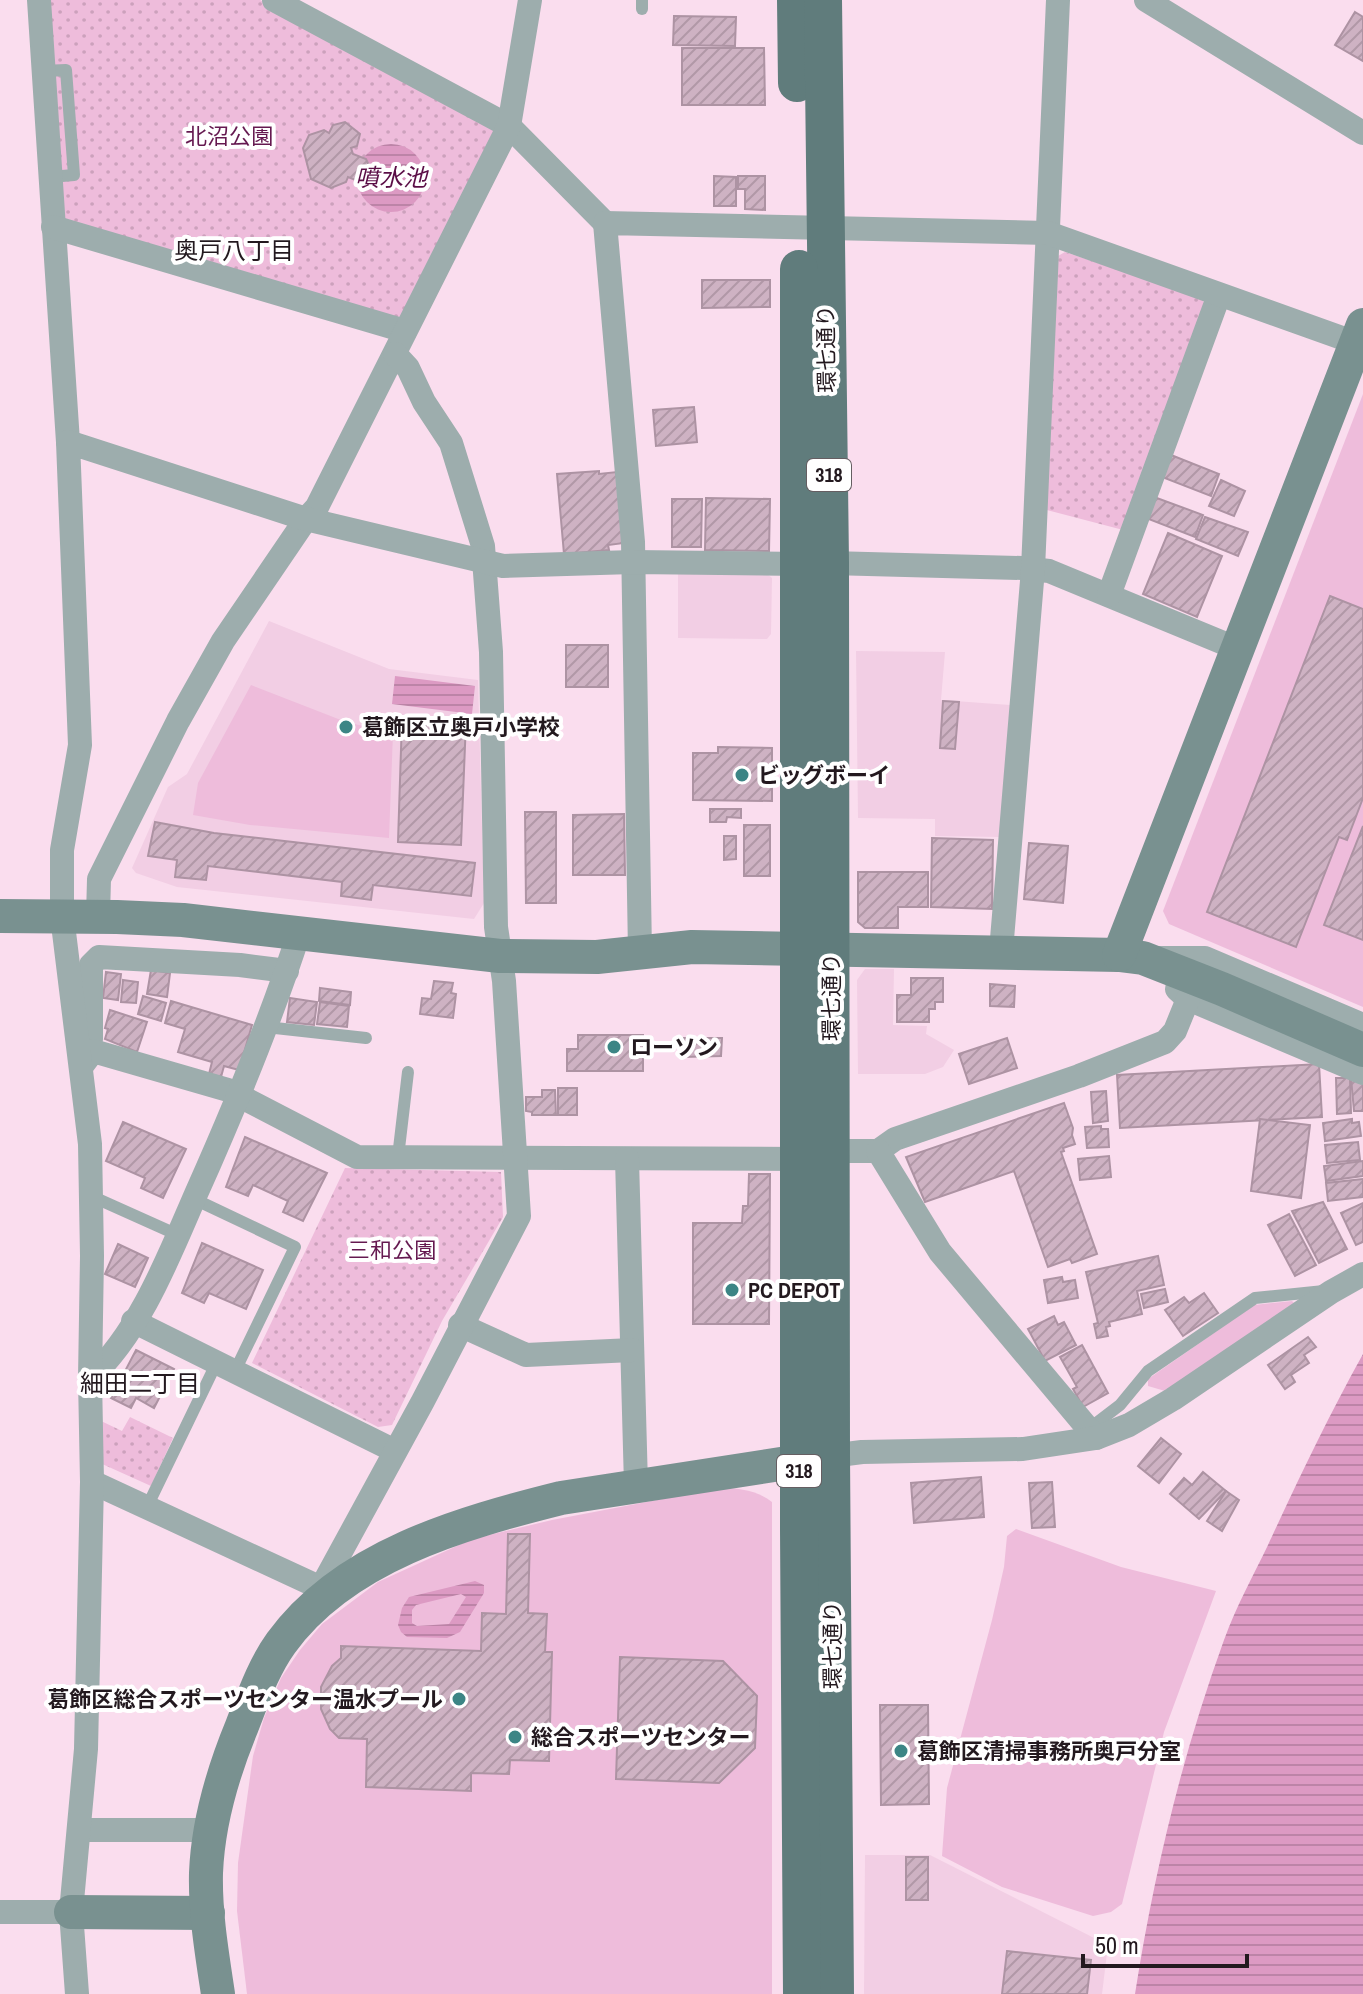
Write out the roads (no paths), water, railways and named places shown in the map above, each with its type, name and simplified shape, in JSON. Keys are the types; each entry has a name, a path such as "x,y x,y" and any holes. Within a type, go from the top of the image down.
{"main road":[{"name":"環七通り","path":"796,0 812,226 816,564 815,1458 802,1994"},
{"name":"環七通り","path":"812,226 823,0"},
{"name":"環七通り","path":"815,1458 835,1994"}],"street":[{"path":"39,0 68,442 80,745 62,850 32,916 87,1059"},
{"path":"274,0 509,126 605,223 633,562 640,952"},
{"path":"98,916 99,879 178,721 223,641 317,507 509,126 530,0"},
{"path":"1001,951 1033,569 1058,0"},
{"path":"1146,0 1363,133"},
{"path":"605,223 1048,233 1219,295 1360,334 1238,649 1131,956"},
{"path":"53,227 405,331"},
{"path":"1109,595 1219,295"},
{"path":"218,1994 206,1872 211,1830 234,1745 263,1675 286,1636 324,1592 519,1216 496,927 491,652 486,563 451,443 424,402 408,368 395,354"},
{"path":"68,442 306,519 486,563 503,566 633,562 1033,569 1049,571 1238,649"},
{"path":"32,916 183,920 500,956 597,957 692,947 1001,951 1205,958 1363,1025"},
{"path":"90,1378 109,1360 161,1273 240,1095 299,933"},
{"path":"1131,956 1222,989 1363,1050"},
{"path":"1131,956 1188,999 1363,1073"},
{"path":"77,1994 71,1912 86,1749 92,1482 87,1059 91,965 99,957 240,965 287,971"},
{"path":"87,1059 228,1090 357,1157 627,1159 815,1155 878,1151 895,1139 1079,1076 1165,1042 1175,1031 1188,999"},
{"path":"878,1151 940,1252 1092,1434"},
{"path":"627,1159 636,1485"},
{"path":"324,1592 424,1541 477,1521 561,1498 862,1452 1023,1449 1062,1445 1129,1425 1363,1274"},
{"path":"133,1321 395,1451"},
{"path":"460,1325 526,1355 632,1350"},
{"path":"92,1482 324,1592"},
{"path":"80,1830 211,1830"},
{"path":"0,1912 208,1913"}],"lane":[{"path":"266,1027 366,1038"},
{"path":"398,1157 408,1072"},
{"path":"91,1196 178,1235"},
{"path":"147,1507 295,1247 194,1199"},
{"path":"1092,1434 1148,1371 1255,1298 1331,1292"}],"water":[{"name":"噴水池","path":"398,144 419,159 425,178 423,191 415,202 398,212 384,212 367,202 359,191 357,171 367,154 378,146"},
{"path":"395,676 475,686 472,714 392,704"},
{"path":"1363,1354 1363,1994 1135,1994 1171,1815 1195,1727 1224,1640 1302,1473"},
{"path":"475,1581 484,1585 484,1593 460,1632 447,1638 407,1637 401,1632 398,1625 402,1608 409,1597","holes":["461,1594 466,1597 449,1624 417,1626 412,1623 412,1610 416,1605"]}],"place":[{"name":"葛飾区立奥戸小学校","path":"346,727"},
{"name":"ビッグボーイ","path":"742,775"},
{"name":"ローソン","path":"614,1047"},
{"name":"PC DEPOT","path":"732,1290"},
{"name":"葛飾区総合スポーツセンター温水プール","path":"459,1699"},
{"name":"総合スポーツセンター","path":"515,1737"},
{"name":"葛飾区清掃事務所奥戸分室","path":"901,1751"}],"district":[{"name":"奥戸八丁目","path":"234,251"},
{"name":"細田二丁目","path":"140,1384"}],"park label":[{"name":"北沼公園","path":"229,136"},
{"name":"三和公園","path":"392,1250"}]}
